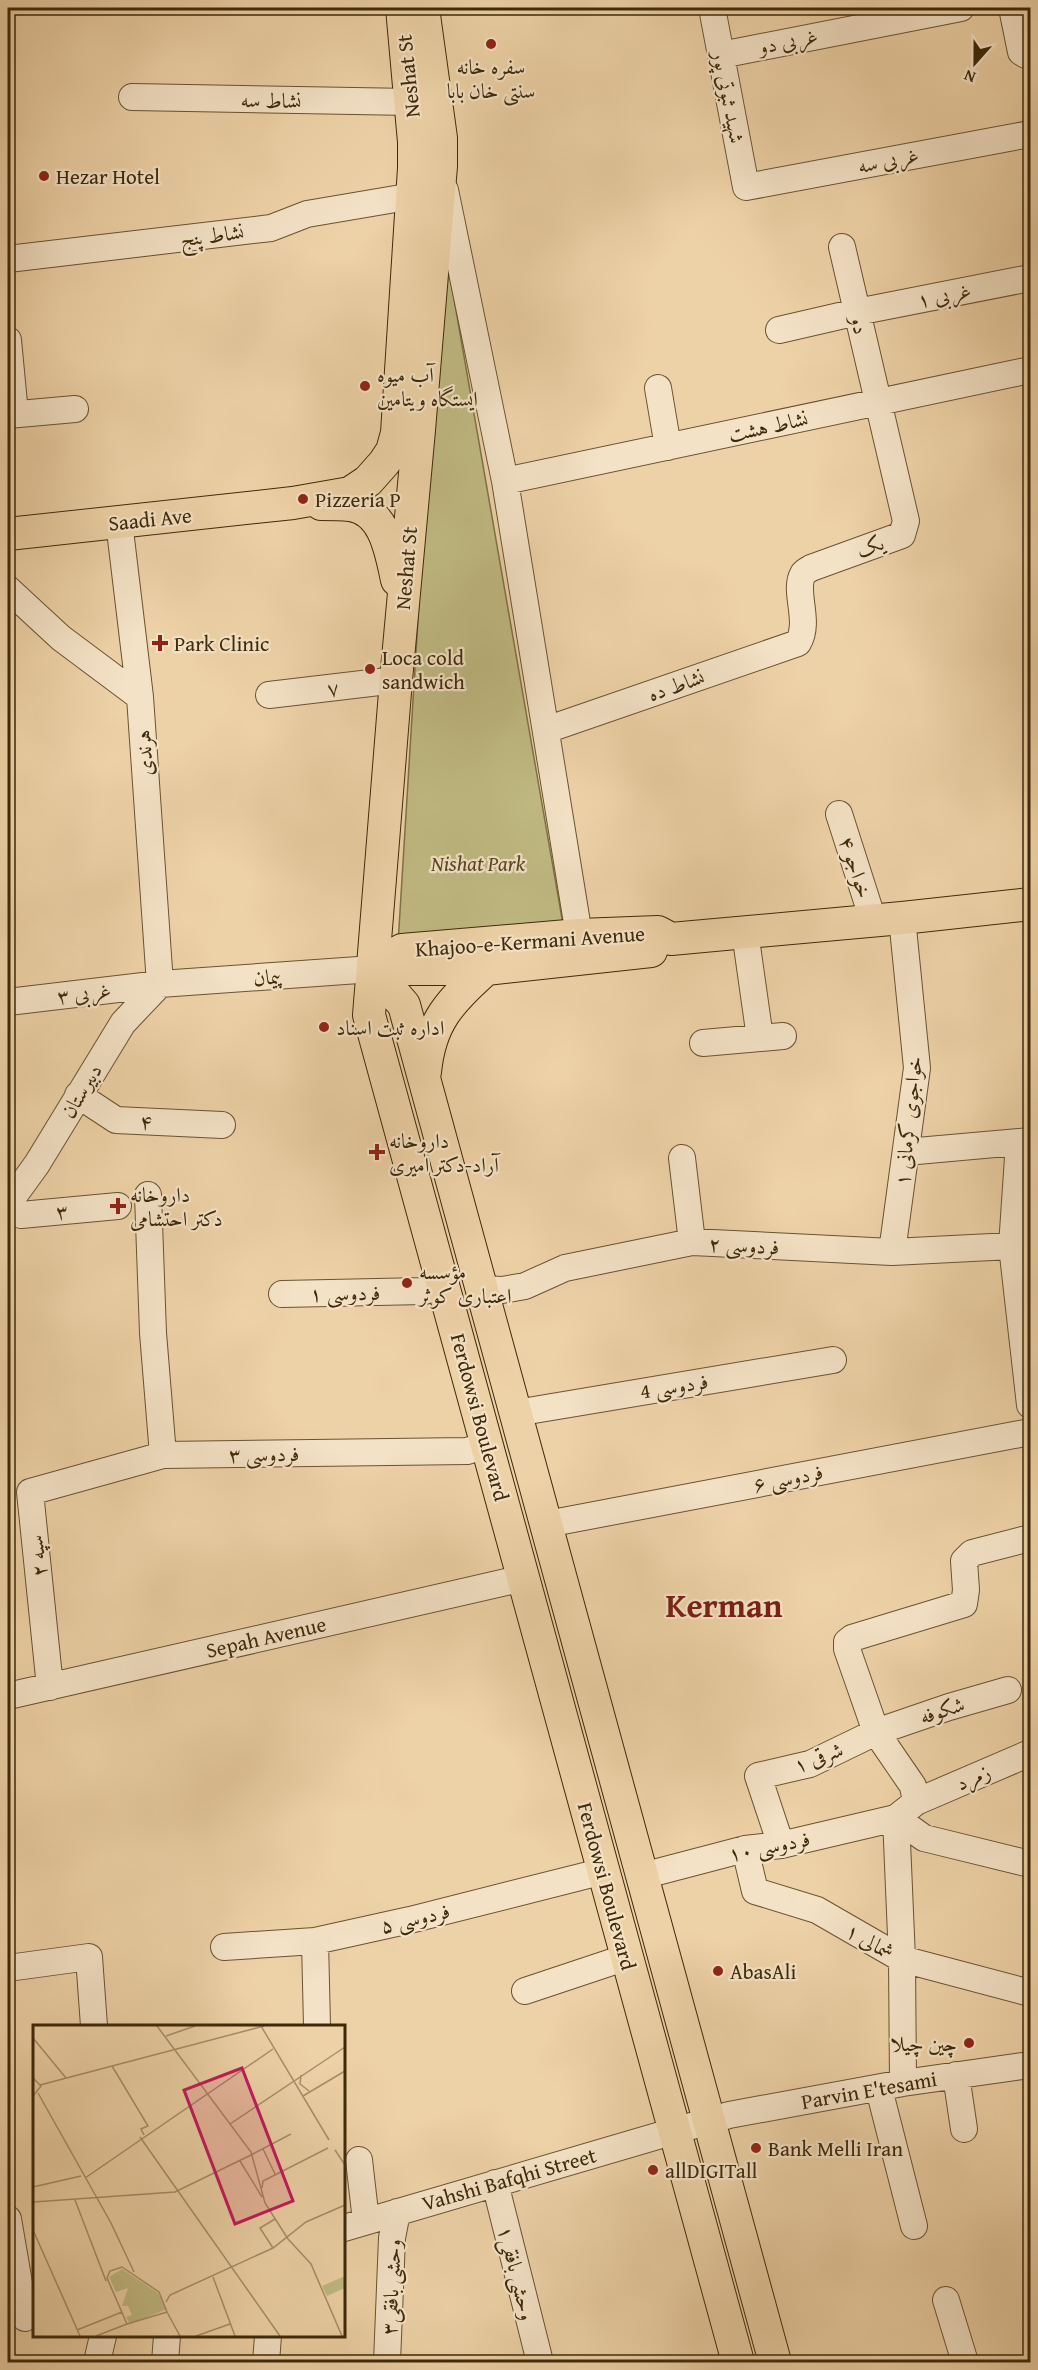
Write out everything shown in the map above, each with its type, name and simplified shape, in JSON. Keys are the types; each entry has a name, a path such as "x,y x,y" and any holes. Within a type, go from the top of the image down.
{"main road":[{"name":"Neshat St","path":"293,503 350,493 368,481 392,451 397,433 414,142 402,8"},
{"name":"Neshat St","path":"374,969 402,605 441,166 438,117 423,8"},
{"path":"293,503 352,505 370,513 382,527 387,540 402,605"},
{"name":"Saadi Ave","path":"8,534 293,503"},
{"name":"Khajoo-e-Kermani Avenue","path":"374,969 402,950 579,935 658,932 671,939 1030,904"},
{"name":"Khajoo-e-Kermani Avenue","path":"374,969 486,969 658,951 671,939"},
{"name":"Ferdowsi Boulevard","path":"374,969 404,1005 775,2362"},
{"name":"Ferdowsi Boulevard","path":"374,969 369,1015 738,2362"},
{"path":"425,1079 426,1059 435,1026 457,995 486,969"},
{"path":"524,1578 559,1570"}],"street":[{"name":"شهید ثبوتی پور","path":"712,8 746,187"},
{"name":"غربی دو","path":"721,54 961,8"},
{"path":"1012,8 1021,52 1030,55"},
{"name":"نشاط سه","path":"132,96 411,102"},
{"name":"غربی سه","path":"746,187 1030,134"},
{"name":"Neshat St","path":"441,166 505,481 579,935"},
{"name":"نشاط پنج","path":"8,259 271,228 307,214 412,196"},
{"name":"دو","path":"842,247 878,402"},
{"name":"غربی ۱","path":"857,312 1030,278"},
{"path":"778,330 857,312"},
{"path":"8,340 11,414 75,409"},
{"name":"نشاط هشت","path":"505,481 1030,370"},
{"path":"658,388 668,447"},
{"name":"یک","path":"802,636 801,584 803,574 811,568 902,535 905,528 906,522 878,402"},
{"name":"هرندی","path":"119,522 140,697 160,984"},
{"path":"8,589 61,638 140,697"},
{"name":"نشاط ده","path":"546,730 798,643 802,636"},
{"name":"۷","path":"269,695 396,680"},
{"name":"خواجو ۴","path":"839,814 888,919"},
{"name":"خواجوی کرمانی ۱","path":"888,919 917,1068 892,1252"},
{"path":"703,1043 771,1037 746,932"},
{"name":"پیمان","path":"160,984 374,969"},
{"name":"۳ غربی","path":"8,1002 160,984"},
{"name":"دبیرستان","path":"8,1206 37,1164 123,1023 160,984"},
{"name":"۴","path":"78,1095 116,1120 222,1125"},
{"path":"906,1152 1025,1142 1021,1245 1030,1405"},
{"path":"682,1158 692,1242"},
{"path":"148,1195 153,1333 163,1455"},
{"name":"۳","path":"8,1206 21,1215 118,1206"},
{"name":"فردوسی ۲","path":"482,1289 502,1290 525,1286 566,1268 692,1242 892,1252 1021,1245"},
{"name":"فردوسی ۱","path":"282,1294 424,1291 444,1285"},
{"name":"فردوسی 4","path":"516,1413 833,1360"},
{"name":"فردوسی ۶","path":"547,1524 1030,1432"},
{"name":"فردوسی ۳","path":"163,1455 468,1451 487,1445"},
{"name":"سپه ۲","path":"50,1687 30,1492 163,1455"},
{"path":"916,1802 913,1785 876,1732 847,1649 847,1642 852,1638 964,1604 966,1590 964,1561 972,1553 1030,1538"},
{"name":"Sepah Avenue","path":"8,1696 524,1578"},
{"name":"شکوفه","path":"876,1732 1008,1690"},
{"name":"شرقی ۱","path":"781,1845 758,1776 810,1764 876,1732"},
{"name":"زمرد","path":"896,1818 916,1802 1030,1753"},
{"path":"896,1818 924,1838 1030,1864"},
{"path":"896,1818 902,1959 891,2086 914,2226"},
{"name":"فردوسی ۱۰","path":"642,1876 745,1849 781,1845 896,1818"},
{"name":"شمالی ۱","path":"745,1849 755,1891 817,1910 902,1959 1030,1993"},
{"name":"فردوسی ۵","path":"224,1947 315,1941 410,1920 604,1871"},
{"path":"315,1941 317,2025"},
{"path":"8,1968 89,1957 94,2025"},
{"path":"525,1991 627,1957"},
{"name":"Parvin E'tesami","path":"675,2131 729,2115 956,2075 1030,2065"},
{"path":"956,2075 964,2128"},
{"name":"Vahshi Bafqhi Street","path":"355,2224 675,2131"},
{"path":"355,2224 359,2160"},
{"name":"وحشی بافقی۱","path":"495,2183 540,2362"},
{"name":"وحشی بافقی۳","path":"387,2362 392,2238 397,2212"},
{"path":"8,2219 22,2319"},
{"path":"946,2300 965,2362"},
{"path":"97,2362 103,2337"},
{"path":"165,2362 167,2337"},
{"path":"266,2362 268,2337"}],"green space":[{"name":"Nishat Park","path":"442,230 564,930 398,944"}],"place":[{"name":"سفره خانه سنتی خان بابا","path":"491,44"},
{"name":"Hezar Hotel","path":"44,176"},
{"name":"آب میوه ایستگاه ویتامین","path":"365,386"},
{"name":"Pizzeria P","path":"303,499"},
{"name":"Park Clinic","path":"160,643"},
{"name":"Loca cold sandwich","path":"370,669"},
{"name":"اداره ثبت اسناد","path":"324,1027"},
{"name":"داروخانه آراد-دکتر امیری","path":"377,1152"},
{"name":"داروخانه دکتر احتشامی","path":"118,1206"},
{"name":"مؤسسه اعتباری کوثر","path":"407,1283"},
{"name":"AbasAli","path":"718,1971"},
{"name":"چین چیلا","path":"969,2043"},
{"name":"Bank Melli Iran","path":"756,2148"},
{"name":"allDIGITall","path":"653,2170"}],"district":[{"name":"Kerman","path":"724,1605"}]}
